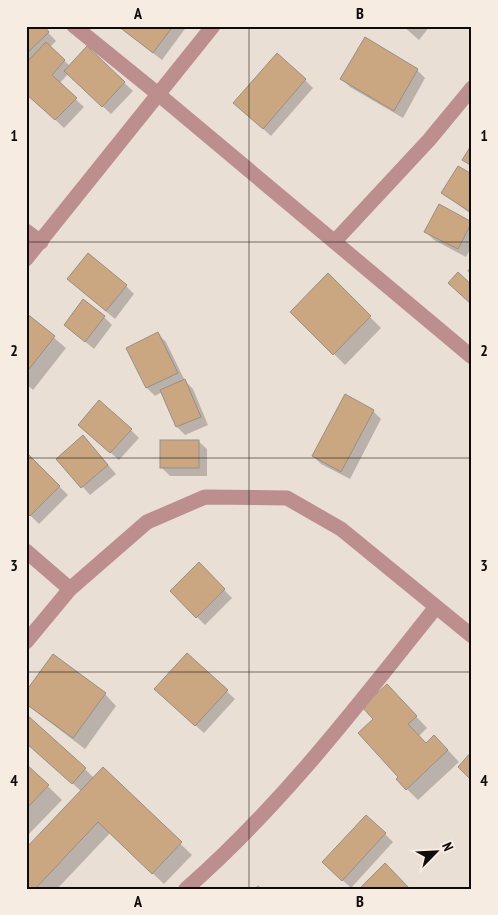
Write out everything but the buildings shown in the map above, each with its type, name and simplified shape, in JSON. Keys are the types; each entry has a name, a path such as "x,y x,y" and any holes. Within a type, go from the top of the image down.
{"street":[{"path":"74,26 472,357"},
{"path":"26,259 213,26"},
{"path":"334,241 429,140 472,88"},
{"path":"26,231 41,242"},
{"path":"26,642 70,589 147,522 205,497 287,498 341,528 472,636"},
{"path":"26,551 70,589"},
{"path":"186,889 214,864 312,762 436,607"}]}
